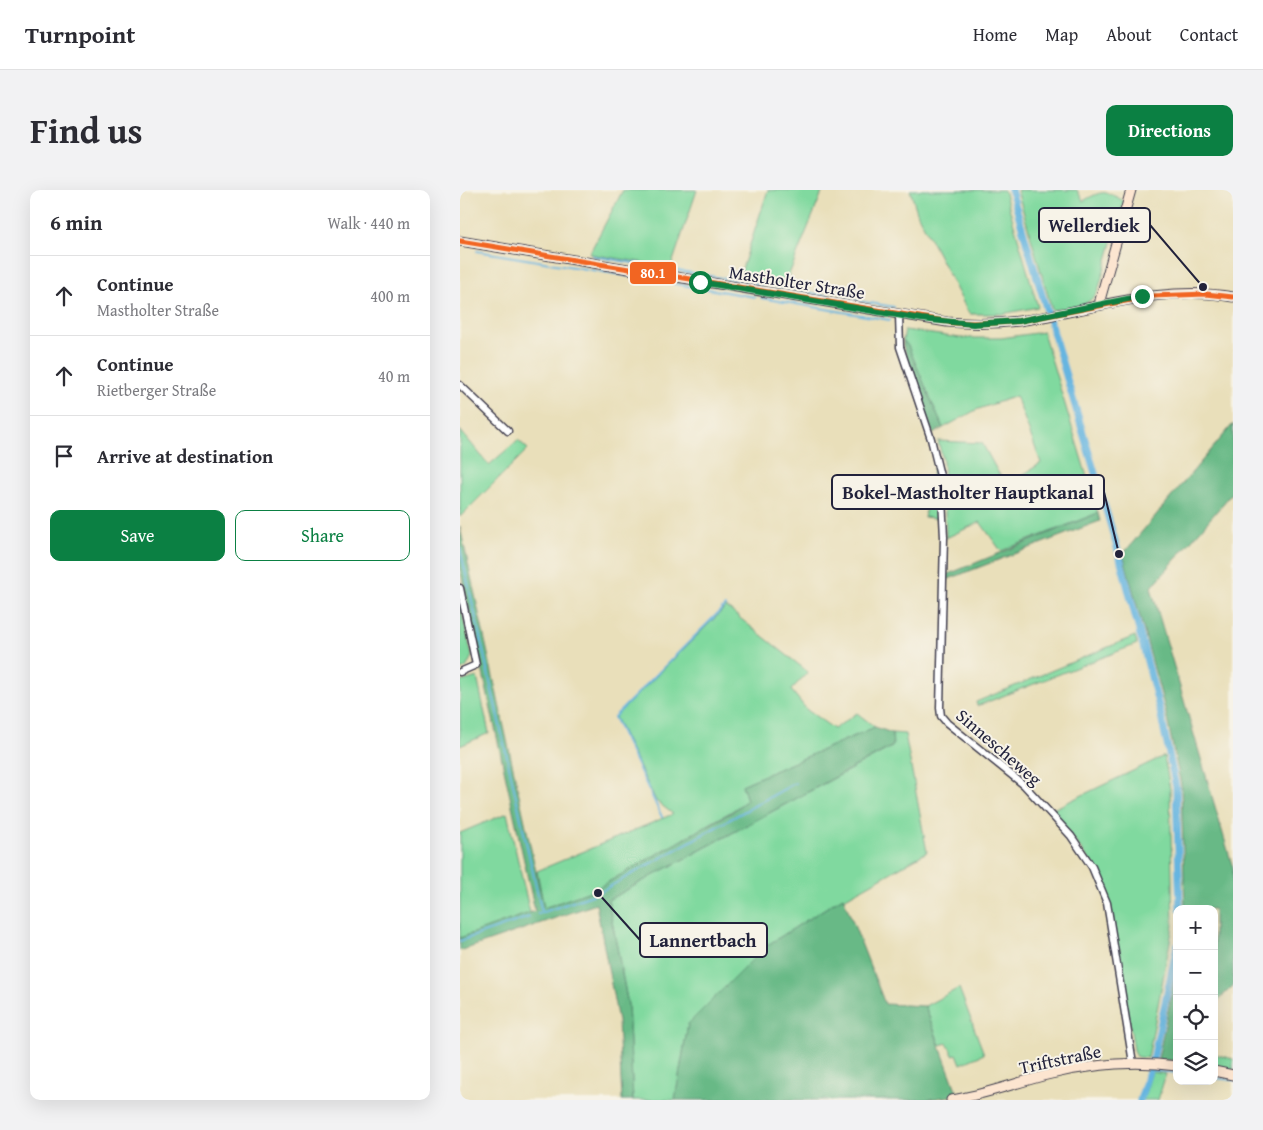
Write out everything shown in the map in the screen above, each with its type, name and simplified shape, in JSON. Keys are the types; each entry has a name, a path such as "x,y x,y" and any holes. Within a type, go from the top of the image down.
{"main road":[{"path":"1100,305 1131,190"},
{"name":"Mastholter Straße","path":"460,241 899,315 973,324 1002,323 1037,318 1142,296 1178,293 1233,297"},
{"name":"Triftstraße","path":"951,1100 974,1096 1050,1074 1079,1068 1136,1063 1173,1065"},
{"path":"1218,1072 1233,1075"}],"street":[{"name":"Sinnescheweg","path":"899,315 900,347 931,438 941,480 944,537 941,716 946,723 1024,785 1072,836 1092,867 1107,903 1136,1063"},
{"path":"460,384 508,431"},
{"path":"460,588 476,665 460,672"}],"green space":[{"path":"623,190 697,190 671,267 589,254"},
{"path":"768,190 823,190 784,287 739,278"},
{"path":"910,190 1004,190 1038,307 1002,314 969,314 918,215"},
{"path":"1017,190 1077,190 1083,201 1099,193 1108,193 1124,201 1098,291 1089,301 1078,306 1052,310"},
{"path":"905,330 960,338 1001,338 1043,332 1098,513 1001,551 980,522 946,538 943,460 938,441 982,443 999,474 1006,480 1018,478 1041,463 1016,396 976,410 943,428 908,346 903,340"},
{"path":"903,340 908,346 943,428 933,434 903,346"},
{"path":"1233,424 1233,492 1151,588 1233,868 1233,986 1218,1000 1218,905 1185,905 1181,785 1165,709 1123,554"},
{"path":"460,430 489,465 518,440 528,449 460,517"},
{"path":"933,468 938,480 940,519 924,517"},
{"path":"1098,513 1100,521 946,580 946,575"},
{"path":"460,527 544,908 596,889 732,812 747,800 742,785 875,727 892,733 893,746 608,900 628,1005 633,1100 622,1100 618,1021 596,904 460,951 460,938 535,911 460,568"},
{"path":"460,604 472,656 466,668 460,670"},
{"path":"726,607 808,672 791,690 807,710 834,729 857,713 875,727 742,785 747,800 732,811 596,889 544,908 537,871 673,814 656,801 615,717"},
{"path":"1135,636 1137,644 977,706 976,702"},
{"path":"477,677 489,733 460,746 460,682"},
{"path":"892,733 905,734 927,852 844,899 843,897 766,946 688,1024 675,1100 633,1100 628,1005 608,900 892,747"},
{"path":"1164,756 1170,789 1173,926 1148,1058 1137,1057 1134,1050 1109,902 1094,866 1051,810"},
{"path":"507,813 530,913 460,938 460,833"},
{"path":"843,897 885,1004 925,1006 958,1095 924,1100 675,1100 688,1024 766,946"},
{"path":"1173,987 1173,1061 1158,1059"},
{"path":"959,988 984,1054 961,1064 957,1054 953,1055 947,1043 940,1045 925,1006"},
{"path":"1218,1055 1233,1059 1233,1070 1218,1068"},
{"path":"1152,1072 1166,1074 1158,1100 1143,1100"}],"waterway":[{"path":"1011,190 1119,554 1160,711 1176,787 1180,905"},
{"path":"477,251 694,287"},
{"path":"592,256 894,307"},
{"path":"702,288 755,297"},
{"path":"761,298 890,320"},
{"path":"460,548 542,913"},
{"path":"662,817 614,717 725,606"},
{"path":"538,914 598,893 795,783"},
{"path":"460,941 529,917"},
{"path":"1140,1100 1154,1055 1176,950"},
{"path":"1150,1070 1173,1073"},
{"path":"1218,1078 1233,1080"}],"transit line":[{"name":"80.1","path":"460,241 956,323 1019,321 1152,296 1206,294 1233,297"}],"place":[{"name":"Wellerdiek","path":"1203,287"},
{"name":"Bokel-Mastholter Hauptkanal","path":"1119,554"},
{"name":"Lannertbach","path":"598,893"}],"route":[{"path":"700,282 921,319 973,324 1019,321 1142,296"}]}
